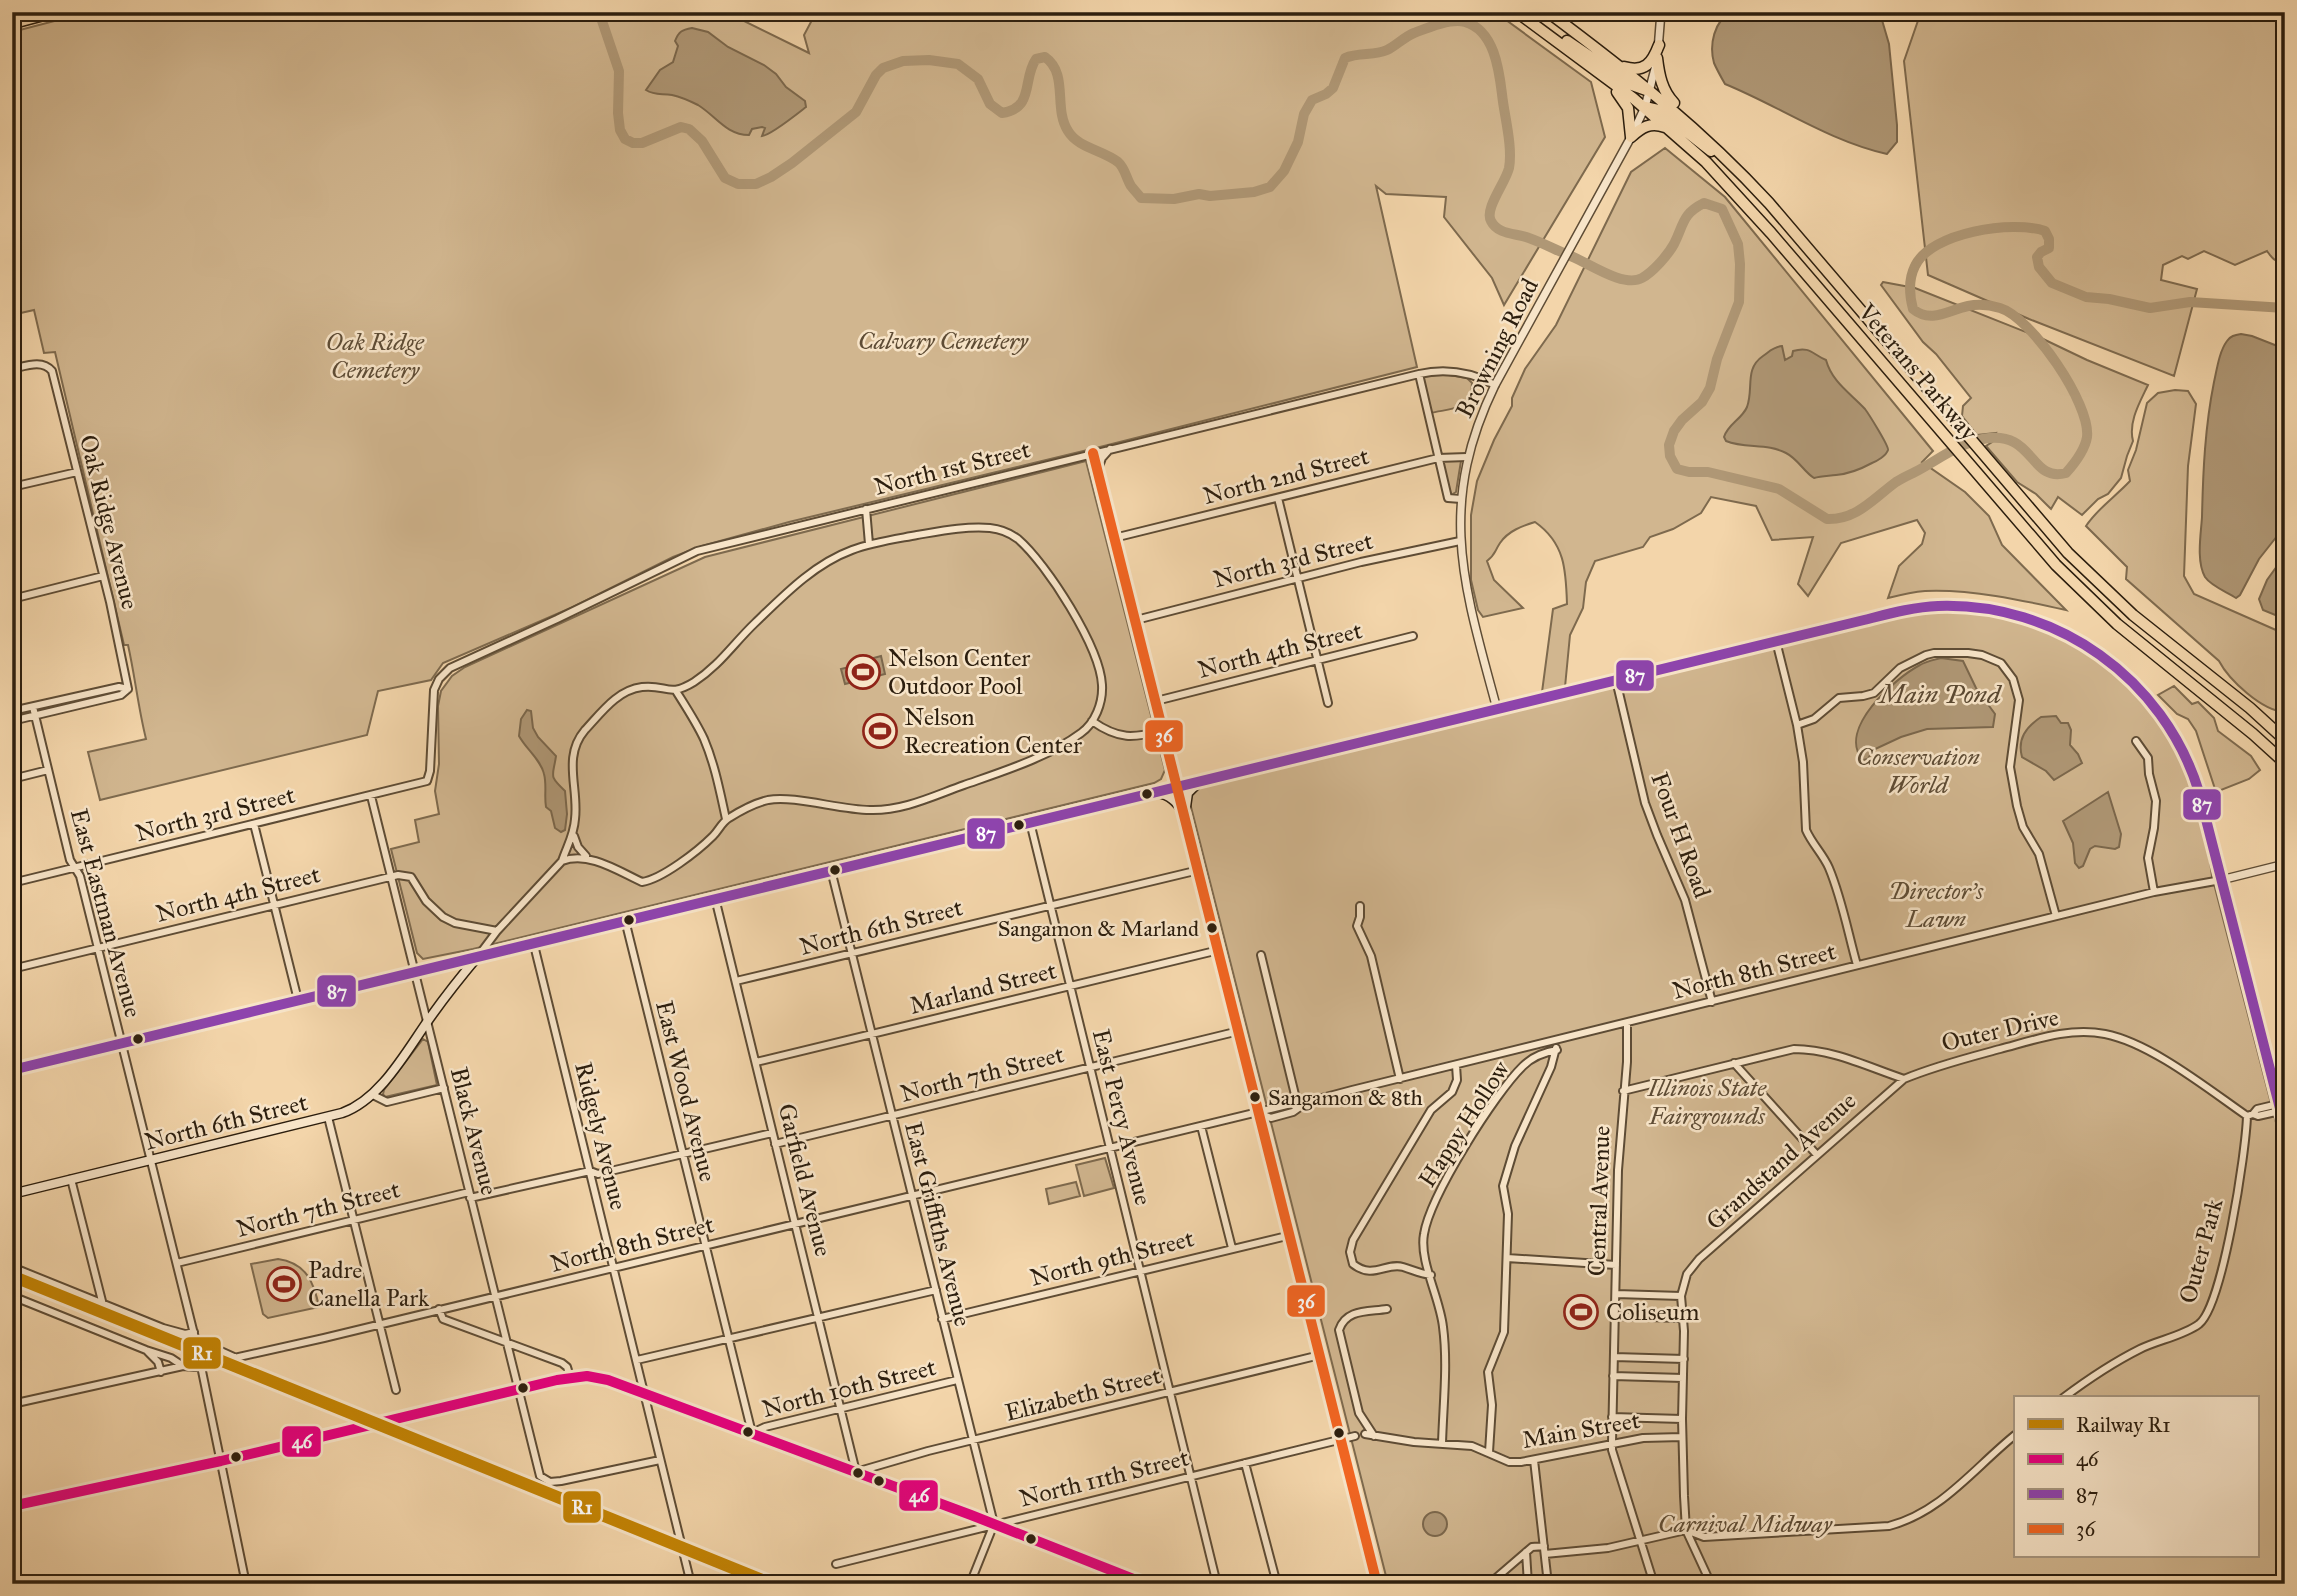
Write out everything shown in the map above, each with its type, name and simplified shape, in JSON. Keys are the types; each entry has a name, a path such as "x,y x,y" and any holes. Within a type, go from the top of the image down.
{"highway":[{"name":"Veterans Parkway","path":"1517,12 1645,107 1706,162 1755,214 2042,551 2102,610 2285,763"},
{"name":"Veterans Parkway","path":"1548,12 1650,89 1714,147 1769,203 2046,529 2105,590 2140,621 2285,740"},
{"path":"1533,23 1564,39 1632,85 1650,89"},
{"path":"1620,65 1633,69 1644,68 1651,63 1659,45"},
{"path":"1577,56 1582,65 1622,96 1629,114 1631,136"},
{"path":"1657,58 1661,82 1668,96 1710,136 1714,147"},
{"path":"1645,107 1665,114 1769,203"},
{"path":"1631,136 1651,124 1669,129"},
{"path":"2274,753 2285,758"}],"main road":[{"path":"12,24 57,12"},
{"path":"12,1070 1776,641 1910,609 1938,606 1990,609 2040,622 2079,640 2112,663 2142,691 2169,727 2191,769 2285,1128"},
{"path":"1185,814 1188,793 1203,780"},
{"path":"1178,786 1377,1584"},
{"path":"1152,792 1173,799 1185,814"},
{"path":"465,973 495,951"},
{"path":"373,1095 479,955"},
{"path":"439,965 444,968 453,965 458,970 445,998"},
{"name":"North 6th Street","path":"12,1194 327,1117 354,1108 373,1095"},
{"path":"12,1506 221,1461 570,1377 598,1377 994,1524 1146,1584"}],"street":[{"name":"Browning Road","path":"1497,709 1465,582 1460,541 1461,499 1467,457 1479,419 1495,385 1645,107 1657,58 1661,12"},
{"name":"Oak Ridge Avenue","path":"12,369 37,364 48,366 52,371 128,689"},
{"name":"North 1st Street","path":"427,781 430,771 432,701 439,679 457,664 697,551 1419,374 1452,371 1495,385"},
{"path":"1419,374 1448,498 1461,499"},
{"path":"1098,471 1102,458 1111,448"},
{"path":"1093,453 1178,786"},
{"name":"North 2nd Street","path":"1114,538 1438,458 1467,457"},
{"path":"12,487 77,472"},
{"path":"1278,498 1328,703"},
{"path":"866,509 869,544"},
{"path":"479,955 497,931 562,860 573,834 576,807 572,761 579,736 624,693 642,687 676,691 692,683 715,666 752,626 812,572 839,555 869,544 943,531 974,528 1001,530 1018,539 1042,567 1071,609 1097,663 1102,689 1099,706 1092,721 1071,740 1024,763 901,807 874,811 846,810 775,799 764,801 726,819 699,848 662,875 647,881 642,882 588,858 562,860"},
{"name":"North 3rd Street","path":"1136,620 1361,562 1460,541"},
{"path":"12,599 103,576"},
{"name":"North 4th Street","path":"1156,701 1413,636"},
{"path":"1776,641 1797,725 1803,762 1806,830 1824,857 1833,878 1857,965"},
{"path":"1797,725 1814,719 1839,698 1874,692 1900,668 1926,655 1968,653 1982,655 2001,663 2012,678 2019,700 2010,767 2017,806 2023,827 2039,854 2056,916"},
{"name":"Four H Road","path":"1616,680 1645,803 1682,891 1712,1002"},
{"path":"12,711 119,687 128,689"},
{"path":"12,721 121,695 128,689"},
{"path":"676,691 707,747 715,769 726,819"},
{"name":"East Eastman Avenue","path":"33,706 70,860 80,876 197,1344 246,1584"},
{"path":"1092,721 1110,732 1129,737 1163,731"},
{"path":"2136,741 2148,758 2156,801 2148,858 2154,892"},
{"path":"12,779 48,770"},
{"name":"North 3rd Street","path":"12,883 427,781"},
{"name":"Black Avenue","path":"371,796 540,1476 550,1482 561,1481 660,1460"},
{"name":"East Percy Avenue","path":"1030,822 1217,1584"},
{"path":"254,824 298,1000"},
{"path":"573,834 578,847 588,858"},
{"path":"2221,880 2285,864"},
{"name":"East Griffiths Avenue","path":"831,870 994,1524"},
{"name":"North 6th Street","path":"736,981 1199,870"},
{"path":"391,877 411,877 432,908 449,921 497,931"},
{"name":"North 4th Street","path":"12,969 391,877"},
{"name":"North 8th Street","path":"12,1404 184,1366 202,1366 379,1325 1201,1126 1259,1113 1271,1118 1293,1112 1307,1102 2154,892 2221,880"},
{"name":"Garfield Avenue","path":"715,898 856,1472"},
{"path":"1360,906 1357,926 1371,956 1400,1079"},
{"name":"East Wood Avenue","path":"625,920 752,1433"},
{"name":"Ridgely Avenue","path":"533,942 691,1584"},
{"name":"Marland Street","path":"756,1062 1219,950"},
{"path":"1261,955 1298,1107"},
{"name":"Central Avenue","path":"1627,1023 1627,1062 1618,1170 1612,1443 1654,1584"},
{"name":"North 7th Street","path":"775,1143 1239,1031"},
{"name":"Outer Drive","path":"1904,1079 1936,1065 2043,1038 2072,1032 2091,1032 2119,1038 2148,1050 2250,1115"},
{"path":"1489,1451 1492,1405 1488,1372 1504,1332 1508,1208 1503,1186 1527,1116 1557,1050 1555,1040"},
{"path":"1623,1091 1794,1049 1807,1049 1851,1060 1904,1079"},
{"name":"Happy Hollow","path":"1442,1444 1444,1337 1440,1310 1423,1252 1423,1234 1438,1196 1498,1097 1524,1065 1534,1058 1557,1050"},
{"path":"1734,1063 1817,1154"},
{"path":"1431,1275 1419,1274 1401,1266 1364,1270 1353,1264 1350,1251 1359,1230 1431,1110 1452,1092 1457,1080 1456,1065"},
{"name":"Grandstand Avenue","path":"1681,1296 1686,1274 1699,1259 1904,1079"},
{"path":"373,1095 387,1102 444,1088"},
{"path":"2250,1115 2257,1109 2279,1107"},
{"name":"Outer Park","path":"2066,1396 2116,1362 2192,1328 2206,1316 2228,1241 2250,1115"},
{"path":"327,1117 396,1390"},
{"path":"1201,1126 1231,1248"},
{"name":"North 7th Street","path":"177,1264 352,1220 590,1171 598,1174 772,1133"},
{"path":"71,1180 103,1305"},
{"name":"North 9th Street","path":"942,1319 1291,1235"},
{"path":"1507,1258 1616,1265"},
{"path":"12,1267 163,1328 185,1334 194,1332"},
{"path":"637,1360 936,1290"},
{"path":"1616,1294 1681,1296 1684,1331 1682,1437 1686,1530 1711,1584"},
{"path":"12,1296 171,1358 184,1366"},
{"path":"1374,1436 1359,1413 1339,1330 1342,1322 1350,1315 1387,1309"},
{"path":"439,1310 443,1319 562,1363 567,1367 570,1377"},
{"path":"1615,1316 1681,1318"},
{"path":"197,1344 202,1343 235,1357"},
{"path":"146,1350 153,1355 161,1372"},
{"name":"Elizabeth Street","path":"856,1472 928,1451 1320,1355"},
{"path":"1614,1357 1684,1359"},
{"path":"1613,1376 1683,1378"},
{"name":"North 10th Street","path":"752,1433 765,1427 957,1380"},
{"path":"1612,1417 1682,1419"},
{"name":"Main Street","path":"1365,1434 1472,1446 1489,1451 1508,1462 1534,1460 1643,1438 1682,1437"},
{"path":"1341,1440 1355,1436"},
{"path":"1545,1554 1595,1550 1686,1530 1704,1537 1889,1526 1917,1515 1947,1496 2014,1437"},
{"name":"North 11th Street","path":"836,1564 1341,1440"},
{"path":"1534,1460 1548,1584"},
{"path":"1245,1463 1277,1584"},
{"path":"970,1584 994,1524"},
{"path":"1489,1584 1532,1547 1544,1546"},
{"path":"1526,1552 1528,1584"},
{"path":"556,1584 580,1584"}],"green space":[{"path":"89,12 726,12 809,53 804,35 812,20 828,12 1495,12 1591,82 1605,137 1504,305 1492,278 1444,217 1446,197 1386,194 1376,186 1417,367 789,522 702,546 673,557 573,607 443,663 431,680 378,691 367,735 100,800 88,752 146,739 128,645 124,645 55,352 44,353 34,310 12,315 12,32"},
{"path":"1921,12 2285,12 2285,261 2276,261 2267,251 2235,265 2204,251 2188,259 2182,256 2163,265 2161,280 2197,289 2174,376 2029,319 1928,275 1904,61"},
{"path":"1665,148 1725,197 1933,451 1922,462 1965,492 1989,516 2002,545 2066,610 1978,593 1925,591 1888,598 1899,566 1922,544 1925,533 1917,520 1841,543 1808,596 1798,584 1813,537 1772,540 1756,506 1711,497 1701,513 1673,529 1650,537 1643,547 1595,561 1586,582 1583,608 1570,635 1565,687 1542,692 1553,609 1567,604 1562,558 1553,539 1535,522 1507,535 1487,561 1494,580 1523,608 1483,617 1478,610 1471,580 1471,515 1477,481 1512,406 1512,398 1525,369 1556,325 1631,172"},
{"path":"1883,282 1915,288 2041,338 2148,385 2133,419 2133,441 2121,478 2108,494 2098,499 2082,515 2058,497 2051,509 2036,494 2017,482 1986,446 1992,442 1996,433 1977,435 1962,416 1963,406 1971,398 1923,342 1881,285"},
{"path":"1443,374 1467,378 1472,383 1469,399 1460,407 1430,413 1422,377"},
{"path":"2188,391 2196,404 2188,466 2184,576 2194,594 2285,634 2285,712 2266,706 2238,685 2219,661 2126,579 2127,567 2086,526 2130,481 2128,470 2136,450 2147,403 2158,393"},
{"path":"1459,460 1456,492 1451,495 1442,461"},
{"path":"1086,461 1165,770 1161,779 1154,783 473,949 423,959 417,953 391,849 419,842 415,820 439,814 435,791 439,764 438,706 441,691 452,676 465,667 705,557"},
{"name":"Illinois State Fairgrounds","path":"1924,612 1972,613 2020,619 2077,643 2102,660 2146,703 2180,754 2192,782 2202,816 2212,876 2285,1157 2285,1584 1388,1584 1190,803 1190,795 1200,785 1884,619"},
{"path":"2174,686 2192,704 2198,702 2214,718 2218,731 2251,756 2260,770 2249,779 2216,792 2196,731 2188,719 2177,714 2158,695"},
{"path":"423,1039 428,1042 437,1085 385,1097 384,1090"},
{"path":"1105,1158 1114,1188 1084,1196 1076,1165"},
{"path":"1076,1182 1080,1196 1049,1204 1046,1189"},
{"name":"Padre Canella Park","path":"278,1259 302,1269 311,1282 319,1307 268,1318 263,1314 251,1264"}],"water":[{"path":"1731,12 1874,12 1882,20 1889,44 1897,125 1897,142 1887,154 1824,132 1725,84 1714,63 1712,49 1714,34 1720,21"},
{"path":"692,28 708,32 728,47 764,65 805,101 806,107 766,135 762,136 765,128 762,127 752,129 749,135 734,132 692,102 646,90 660,70 673,62 678,35 683,30"},
{"path":"2241,334 2285,349 2285,526 2259,559 2236,598 2205,577 2200,547 2205,449 2214,382 2224,345 2231,337"},
{"path":"1782,346 1785,360 1792,356 1793,351 1803,349 1826,360 1837,381 1865,409 1885,442 1888,450 1879,460 1850,472 1814,478 1790,456 1779,450 1726,441 1726,432 1747,407 1753,367 1769,351"},
{"path":"2285,555 2285,619 2263,610 2259,599 2267,580"},
{"name":"Nelson Center Outdoor Pool","path":"881,656 885,674 845,684 841,669"},
{"name":"Main Pond","path":"1941,658 1963,661 1976,688 1995,714 1993,727 1927,729 1873,750 1868,759 1863,760 1857,748 1857,734 1872,706 1909,672 1925,662"},
{"path":"527,710 531,711 533,728 538,737 556,756 553,775 565,791 567,814 565,830 561,832 555,828 551,811 546,807 542,769 519,736 521,719"},
{"path":"2056,716 2061,723 2068,723 2071,730 2070,745 2082,763 2054,780 2046,771 2022,757 2024,734 2041,717"},
{"path":"2108,792 2121,834 2119,847 2115,849 2095,846 2090,849 2083,866 2079,868 2075,863 2073,843 2063,821"},
{"path":"1435,1512 1444,1515 1447,1524 1444,1533 1435,1536 1426,1533 1423,1524 1426,1515"}],"waterway":[{"path":"599,12 619,71 618,113 620,130 625,139 642,143 681,127 689,129 702,141 725,178 738,184 756,184 771,177 856,112 876,75 883,68 903,61 929,60 958,64 978,79 990,104 1002,113 1012,110 1024,99 1032,67 1036,59 1045,57 1057,72 1061,112 1072,137 1118,162 1141,198 1174,199 1199,194 1210,196 1254,192 1270,187 1284,171 1298,142 1304,114 1312,100 1333,88 1345,58 1382,52 1410,35 1439,24 1459,21 1475,26 1483,33 1493,52 1499,73 1509,140 1509,168 1490,210 1494,226 1534,240 1617,278 1635,280 1646,275 1664,258 1691,211 1704,203 1722,209 1738,244 1739,302 1717,359 1710,388 1702,402 1674,431 1669,445 1670,456 1677,469 1708,472 1779,489 1827,519 1856,512 1898,481 1956,448 1974,441 2000,438 2013,442 2037,464 2054,474 2066,473 2084,447 2087,437 2086,422 2069,384 2042,344 2013,315 2000,308 1984,305 1968,306 1933,316 1913,309 1910,287 1915,266 1924,254 1955,237 1994,228 2031,228 2045,231 2049,248 2037,257 2039,267 2052,283 2086,297 2150,308 2190,302 2285,308"}],"rail line":[{"name":"R1","path":"12,1276 772,1584"}],"transit line":[{"name":"36","path":"1093,453 1377,1584"},
{"name":"87","path":"12,1070 1891,613 1938,606 1982,608 2024,617 2063,633 2100,655 2132,682 2160,714 2183,751 2199,792 2285,1128"},
{"name":"46","path":"12,1506 221,1461 557,1380 587,1376 608,1380 971,1515 1146,1584"}],"place":[{"name":"Nelson Center Outdoor Pool","path":"863,672"},
{"name":"Nelson Recreation Center","path":"880,731"},
{"name":"Sangamon & Marland","path":"1212,928"},
{"name":"Sangamon & 8th","path":"1255,1097"},
{"name":"Padre Canella Park","path":"284,1284"},
{"name":"Coliseum","path":"1581,1312"}],"park label":[{"name":"Calvary Cemetery","path":"943,341"},
{"name":"Oak Ridge Cemetery","path":"375,356"},
{"name":"Conservation World","path":"1918,771"},
{"name":"Director's Lawn","path":"1936,905"},
{"name":"Carnival Midway","path":"1745,1524"}]}
